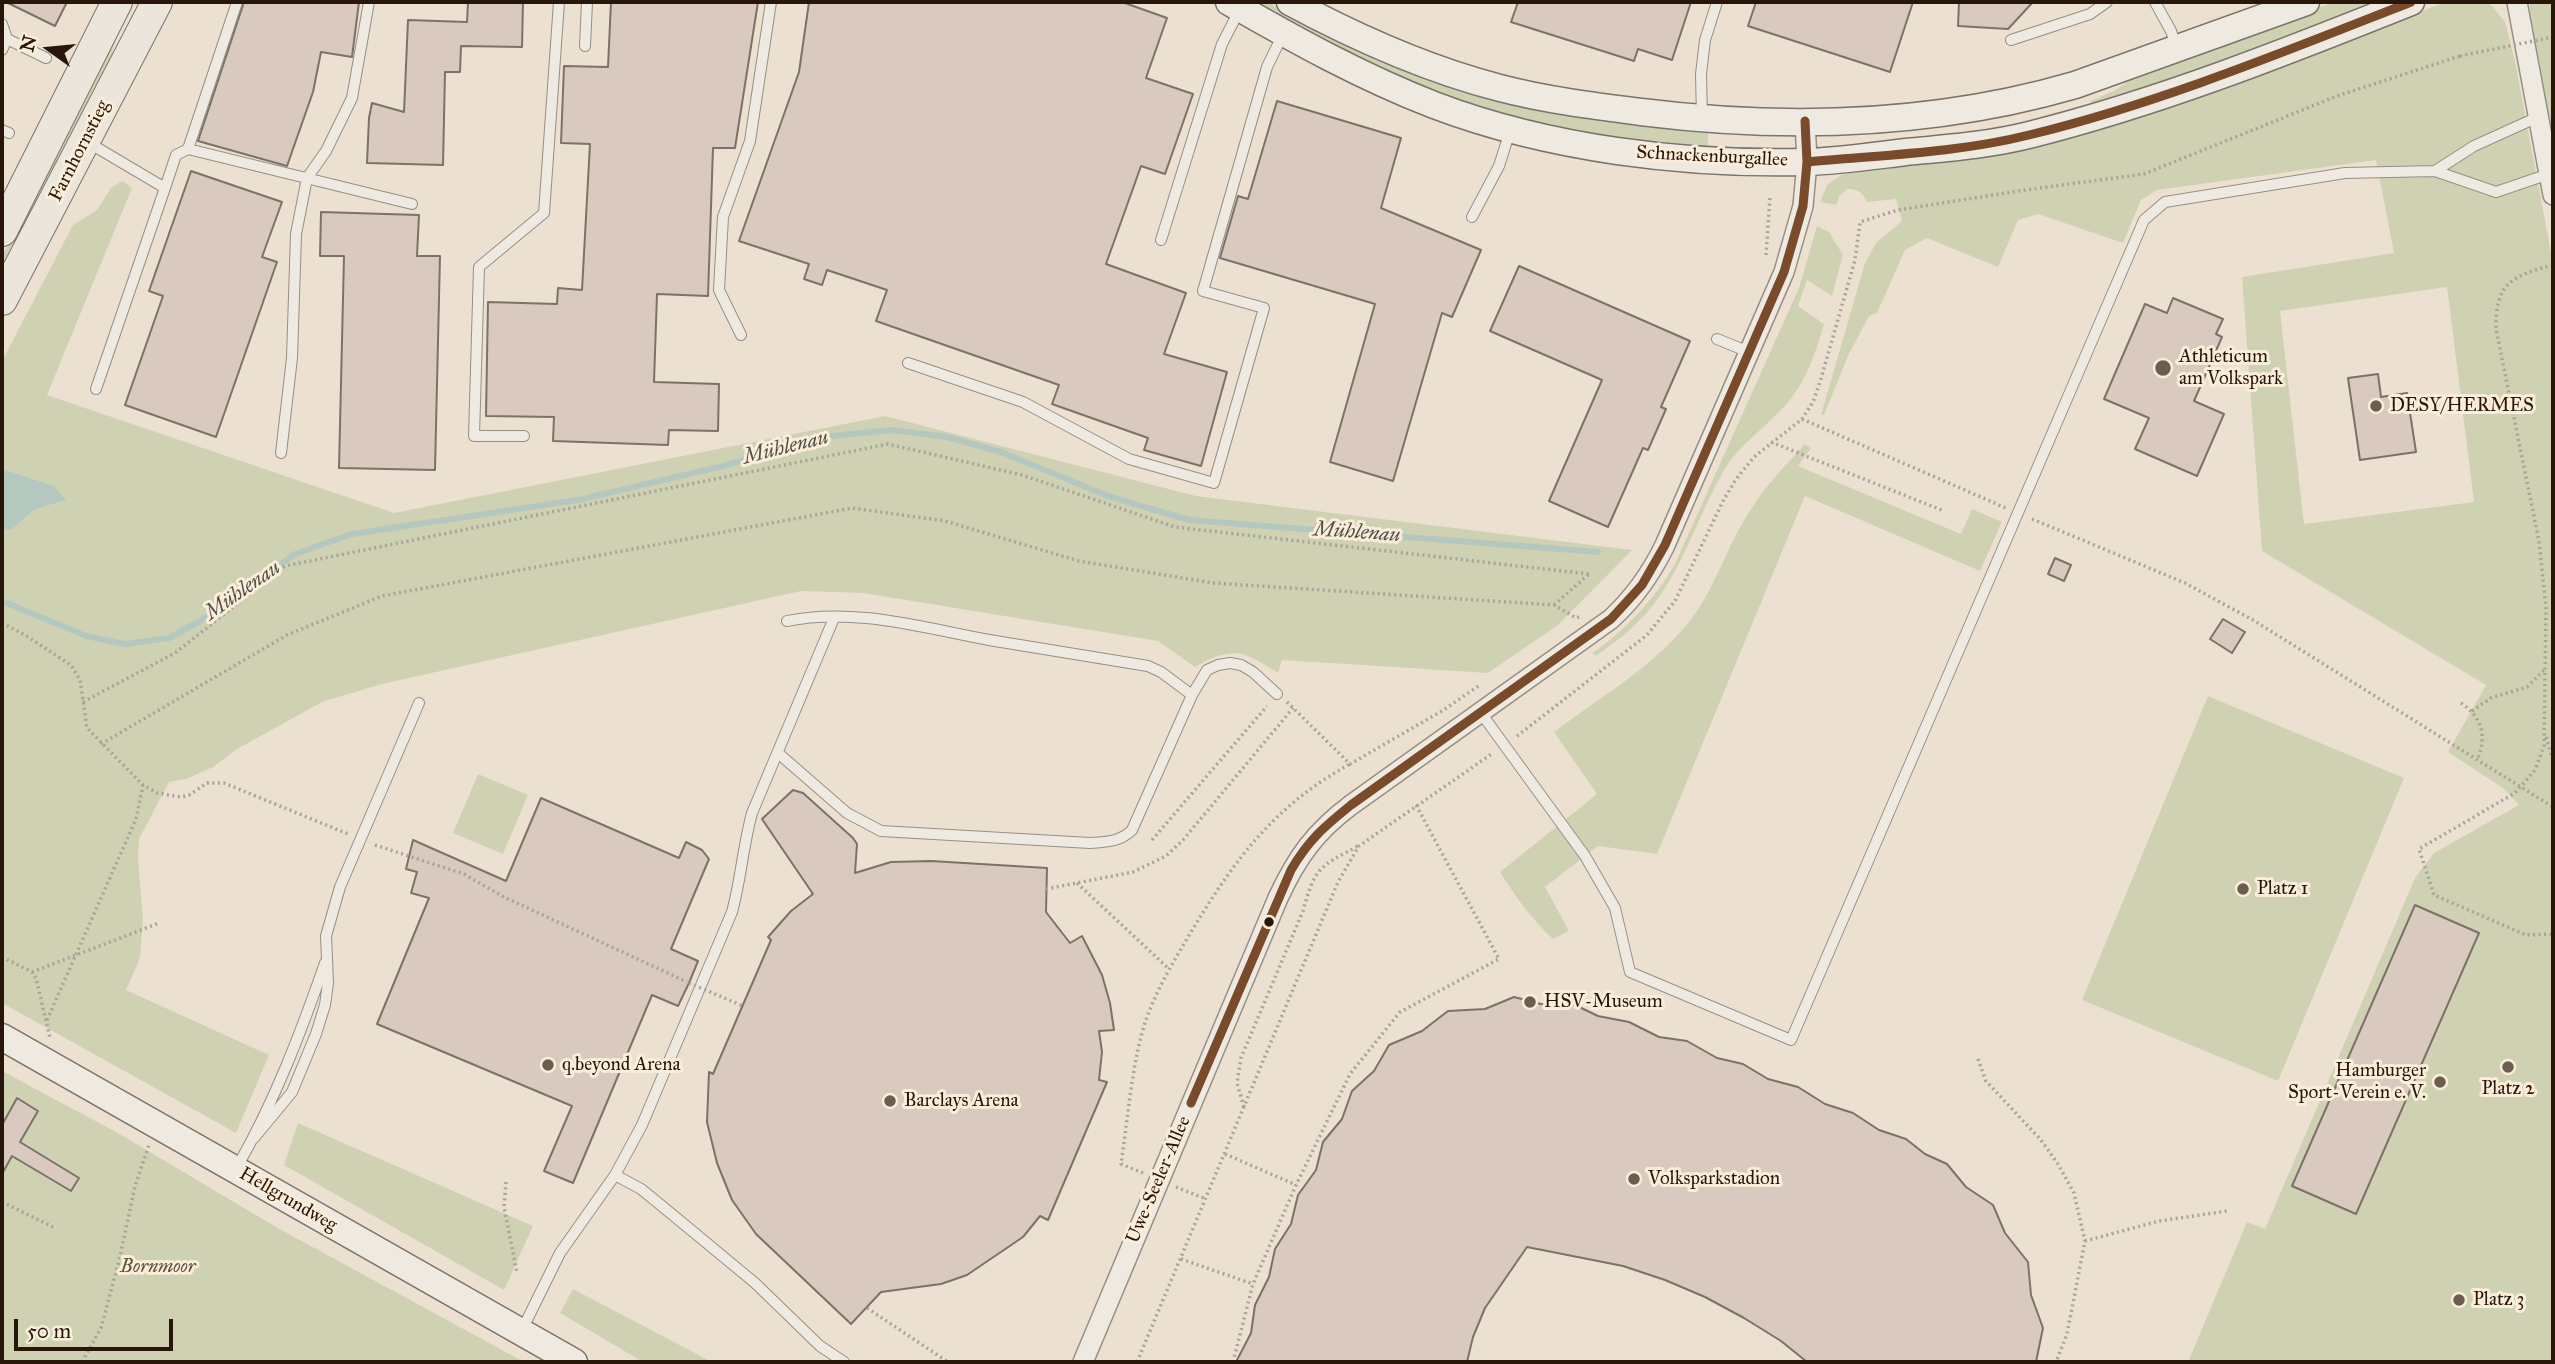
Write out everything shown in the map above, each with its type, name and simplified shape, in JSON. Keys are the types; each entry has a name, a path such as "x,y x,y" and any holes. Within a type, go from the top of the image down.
{"main road":[{"name":"Farnhornstieg","path":"2,231 117,2"},
{"name":"Farnhornstieg","path":"2,300 157,2"},
{"name":"Schnackenburgallee","path":"1290,2 1341,30 1381,47 1501,88 1594,106 1702,118 1836,122 1920,117 1975,109 2075,85 2306,2"},
{"name":"Schnackenburgallee","path":"1234,5 1352,69 1434,105 1511,128 1620,151 1717,161 1807,162 1979,145 2029,135 2141,102 2246,66 2411,2"},
{"name":"Hellgrundweg","path":"2,1037 574,1362"}],"street":[{"path":"2517,2 2553,195"},
{"name":"Uwe-Seeler-Allee","path":"1083,1362 1278,898 1306,846 1350,805 1611,619 1640,589 1665,545 1789,259 1802,206 1807,162 1805,121"}],"lane":[{"path":"188,149 237,2"},
{"path":"281,453 292,358 296,234 307,178 331,142 352,99 369,2"},
{"path":"524,436 474,436 479,268 544,213 559,2"},
{"path":"585,46 587,2"},
{"path":"741,335 719,289 723,217 750,141 771,2"},
{"path":"1702,118 1701,75 1705,40 1717,2"},
{"path":"2011,40 2090,14 2107,2"},
{"path":"2155,2 2171,31 2177,49"},
{"path":"1161,240 1234,5"},
{"path":"2,24 7,39 2,50"},
{"path":"908,363 1023,402 1129,459 1214,483 1264,308 1203,291 1267,67 1284,33"},
{"path":"7,39 46,58"},
{"path":"2435,172 2474,146 2538,117"},
{"path":"1472,217 1499,166 1511,128"},
{"path":"86,141 165,188"},
{"path":"96,389 176,155 188,149 412,204"},
{"path":"1481,713 1586,856 1615,908 1630,972 1791,1040 2144,219 2165,202 2345,173 2435,172 2496,192 2549,174"},
{"path":"1717,340 1750,352"},
{"path":"787,621 803,618 881,621 1148,666 1161,672 1192,695"},
{"path":"521,1333 561,1253 615,1175 642,1125 728,923 741,881 746,836 752,814 834,618"},
{"path":"778,753 847,813 881,831 1112,842 1125,837 1132,830 1192,695 1207,670 1230,663 1241,665 1277,694"},
{"path":"254,1138 292,1092 316,1034 325,1005 328,983 326,936 340,887 419,704"},
{"path":"236,1170 254,1138 304,1024 327,959"},
{"path":"615,1175 641,1189 668,1211 755,1283 820,1346 844,1362"}],"path":[{"path":"2553,37 2460,56 2337,96 2144,174 1898,211 1860,222 1855,260 1820,382 1813,402 1802,419 2185,583 2253,620 2553,807"},
{"path":"1766,264 1770,197"},
{"path":"2553,265 2519,275 2503,289 2497,301 2496,329 2539,541 2546,608 2545,732 2540,760 2521,788 2419,849 2434,895 2526,935 2553,934"},
{"path":"1771,442 1944,511"},
{"path":"83,702 175,653 285,566 888,444 1022,475 1175,527 1589,574 1554,605"},
{"path":"101,744 287,635 382,596 852,508 945,521 1079,561 1213,583 1554,605 1576,618"},
{"path":"1565,626 1584,613"},
{"path":"2,623 71,665 80,680 88,728 143,785 158,793 181,797 207,783 224,783 361,840 464,874 504,897 743,1006"},
{"path":"2472,711 2491,698 2527,687 2545,668"},
{"path":"1121,1164 1134,1077 1147,1018 1169,969 1215,894 1265,826 1301,794 1442,711 1487,680"},
{"path":"1152,840 1277,694 1350,764"},
{"path":"2461,703 2472,711 2480,722 2482,748 2477,760"},
{"path":"1046,889 1133,872 1166,856 1183,840 1293,708"},
{"path":"2545,732 2553,759"},
{"path":"47,1020 136,819 143,785"},
{"path":"1233,1362 1253,1284 1296,1185 1350,1074 1400,1012 1499,959 1416,805 1359,846 1323,865 1312,883 1303,911 1241,1058 1237,1083 1244,1109"},
{"path":"1137,1362 1338,881 1359,846"},
{"path":"1077,883 1169,969"},
{"path":"32,972 159,923"},
{"path":"2,957 32,972 40,988 50,1033"},
{"path":"1978,1059 1986,1081 2041,1140 2074,1194 2085,1241 2067,1334 2056,1362"},
{"path":"1225,1154 1296,1185"},
{"path":"82,1362 101,1328 144,1156"},
{"path":"506,1182 504,1207 517,1273"},
{"path":"2,1202 55,1228"},
{"path":"2085,1241 2159,1221 2227,1211"},
{"path":"1181,1259 1253,1284"},
{"path":"867,1308 948,1362"}],"green space":[{"path":"1252,2 1268,2 1333,38 1504,101 1598,121 1708,132 1708,148 1621,139 1530,121 1447,96 1347,55"},
{"path":"2334,2 2381,2 2267,47 2096,104 2090,101 2114,91 2134,77"},
{"path":"2445,2 2485,2 2492,6 2505,22 2515,61 2553,263 2553,1362 2188,1362 2247,1222 2265,1229 2415,878 2434,853 2519,805 2503,788 2448,752 2486,685 2262,551 2242,277 2394,253 2376,160 2157,190 2141,200 2123,243 2038,214 2018,220 1998,267 1927,238 1905,250 1877,313 1869,316 1848,356 1824,415 1821,415 1865,263 1876,243 1902,221 1896,199 1867,202 1859,192 1847,189 1840,195 1836,205 1820,202 1827,185 1841,175 1887,166 2002,153 2132,119 2238,83","holes":["2447,287 2474,502 2304,524 2280,311"]},
{"path":"2530,2 2553,2 2553,137 2530,13"},
{"path":"116,35 109,66 2,273 2,256"},
{"path":"122,181 132,188 47,395 394,513 885,416 1196,496 1632,550 1558,625 1488,673 1282,660 1278,673 1256,660 1229,653 1195,667 1158,641 863,593 801,591 382,684 322,702 237,749 213,767 186,779 169,782 139,839 143,919 140,958 126,990 269,1055 236,1133 2,1003 2,361 73,225 97,210 111,188"},
{"path":"1817,226 1829,232 1843,255 1832,296 1807,280 1798,306 1824,324 1807,372 1787,403 1744,445 1726,467 1681,560 1655,603 1637,623 1595,656 1593,653 1628,624 1648,602 1675,564 1799,288"},
{"path":"1805,444 1811,448 1798,466 1961,534 1972,509 2002,522 1980,571 1805,496 1657,854 1598,846 1545,887 1569,931 1553,939 1524,907 1500,872 1597,794 1554,732 1647,664 1680,632 1702,603 1756,502"},
{"name":"Platz 1","path":"2208,696 2404,778 2278,1081 2082,1000"},
{"path":"478,774 528,795 503,854 453,833"},
{"name":"Bornmoor","path":"2,1071 118,1133 276,1227 524,1362 2,1362"},
{"path":"298,1123 533,1226 504,1290 284,1165"},
{"path":"573,1289 712,1362 643,1362 560,1313"}],"shaded area":[{"path":"2,469 54,486 66,500 35,509 11,530 2,529"}],"building":[{"path":"6,2 67,2 55,26"},
{"path":"244,2 359,2 352,57 321,52 313,92 287,166 198,141"},
{"path":"468,2 523,2 522,47 461,46 460,72 445,72 443,165 367,163 372,103 404,112 408,20 467,22"},
{"path":"611,2 758,2 735,148 713,148 708,296 657,294 654,382 719,384 718,431 669,430 668,445 553,441 554,417 486,416 488,302 557,304 558,288 582,290 590,144 561,143 564,66 608,67"},
{"path":"809,2 1122,2 1167,18 1146,78 1193,94 1165,174 1141,166 1106,264 1186,293 1164,354 1227,372 1201,466 1144,450 1148,438 1052,404 1059,385 876,321 887,290 827,270 822,285 804,279 809,264 739,241 799,72"},
{"path":"1518,2 1691,2 1672,60 1638,49 1634,61 1511,22"},
{"path":"1756,2 1913,2 1890,72 1748,26"},
{"path":"1959,2 2033,2 2008,29 1958,26"},
{"path":"1277,101 1401,138 1381,208 1481,250 1452,317 1442,313 1393,481 1330,462 1375,304 1220,258 1238,196 1248,199"},
{"path":"191,171 282,202 262,257 277,262 216,437 125,405 163,296 149,291"},
{"path":"321,212 419,215 417,256 440,256 435,470 339,468 344,256 320,256"},
{"path":"1519,266 1690,341 1661,407 1666,409 1648,450 1643,448 1608,527 1549,501 1602,380 1490,331"},
{"name":"Athleticum am Volkspark","path":"2173,298 2223,319 2216,334 2222,337 2194,401 2224,414 2197,476 2135,449 2149,418 2104,399 2145,304 2167,313"},
{"path":"2378,374 2381,397 2407,393 2416,452 2360,460 2348,378"},
{"path":"2055,558 2071,565 2064,581 2048,574"},
{"path":"2223,619 2245,632 2232,653 2210,639"},
{"name":"Barclays Arena","path":"793,790 803,793 853,838 857,844 855,873 891,862 931,861 1047,868 1046,912 1070,943 1082,936 1102,975 1114,1030 1099,1031 1102,1052 1099,1080 1107,1082 1048,1220 1040,1216 1023,1237 967,1275 941,1284 881,1292 851,1324 756,1234 732,1200 717,1163 707,1122 709,1072 713,1074 771,940 768,937 791,911 813,894 762,819"},
{"path":"541,798 679,858 686,842 702,850 709,859 671,949 698,961 689,983 678,1006 652,995 573,1183 544,1171 572,1106 377,1024 429,898 411,893 417,872 406,869 413,840 506,881"},
{"path":"2415,905 2479,933 2356,1214 2292,1186"},
{"name":"Volksparkstadion","path":"1514,997 1545,1005 1571,1003 1598,1016 1629,1022 1659,1037 1687,1041 1717,1058 1743,1064 1768,1079 1798,1087 1825,1104 1853,1113 1879,1130 1906,1139 1925,1154 1947,1164 1966,1187 1993,1205 2005,1233 2028,1262 2031,1295 2043,1328 2036,1362 1807,1362 1781,1341 1744,1318 1665,1280 1623,1266 1527,1247 1485,1308 1473,1337 1467,1362 1236,1362 1251,1333 1255,1305 1269,1277 1275,1249 1291,1224 1298,1195 1316,1170 1323,1142 1342,1119 1352,1091 1374,1071 1389,1045 1422,1031 1448,1011 1485,1009"},
{"path":"17,1098 38,1111 20,1142 79,1178 71,1191 12,1156 2,1174 2,1125"}],"waterway":[{"name":"Mühlenau","path":"2,601 86,636 125,644 169,638 209,616 295,554 352,534 578,500 723,466 831,436 892,430 947,437 1001,452 1108,496 1189,520 1598,552"}],"transit line":[{"path":"1807,162 1919,153 2029,135 2174,92 2411,2"},
{"path":"1191,1103 1291,870 1311,842 1351,805 1611,619 1642,585 1665,545 1784,272 1803,206 1807,162 1805,121"}],"place":[{"name":"Athleticum am Volkspark","path":"2163,368"},
{"name":"DESY/HERMES","path":"2376,406"},
{"name":"Platz 1","path":"2243,889"},
{"name":"HSV-Museum","path":"1530,1002"},
{"name":"q.beyond Arena","path":"548,1065"},
{"name":"Platz 2","path":"2508,1067"},
{"name":"Hamburger Sport-Verein e. V.","path":"2440,1082"},
{"name":"Barclays Arena","path":"890,1101"},
{"name":"Volksparkstadion","path":"1634,1179"},
{"name":"Platz 3","path":"2459,1300"}]}
